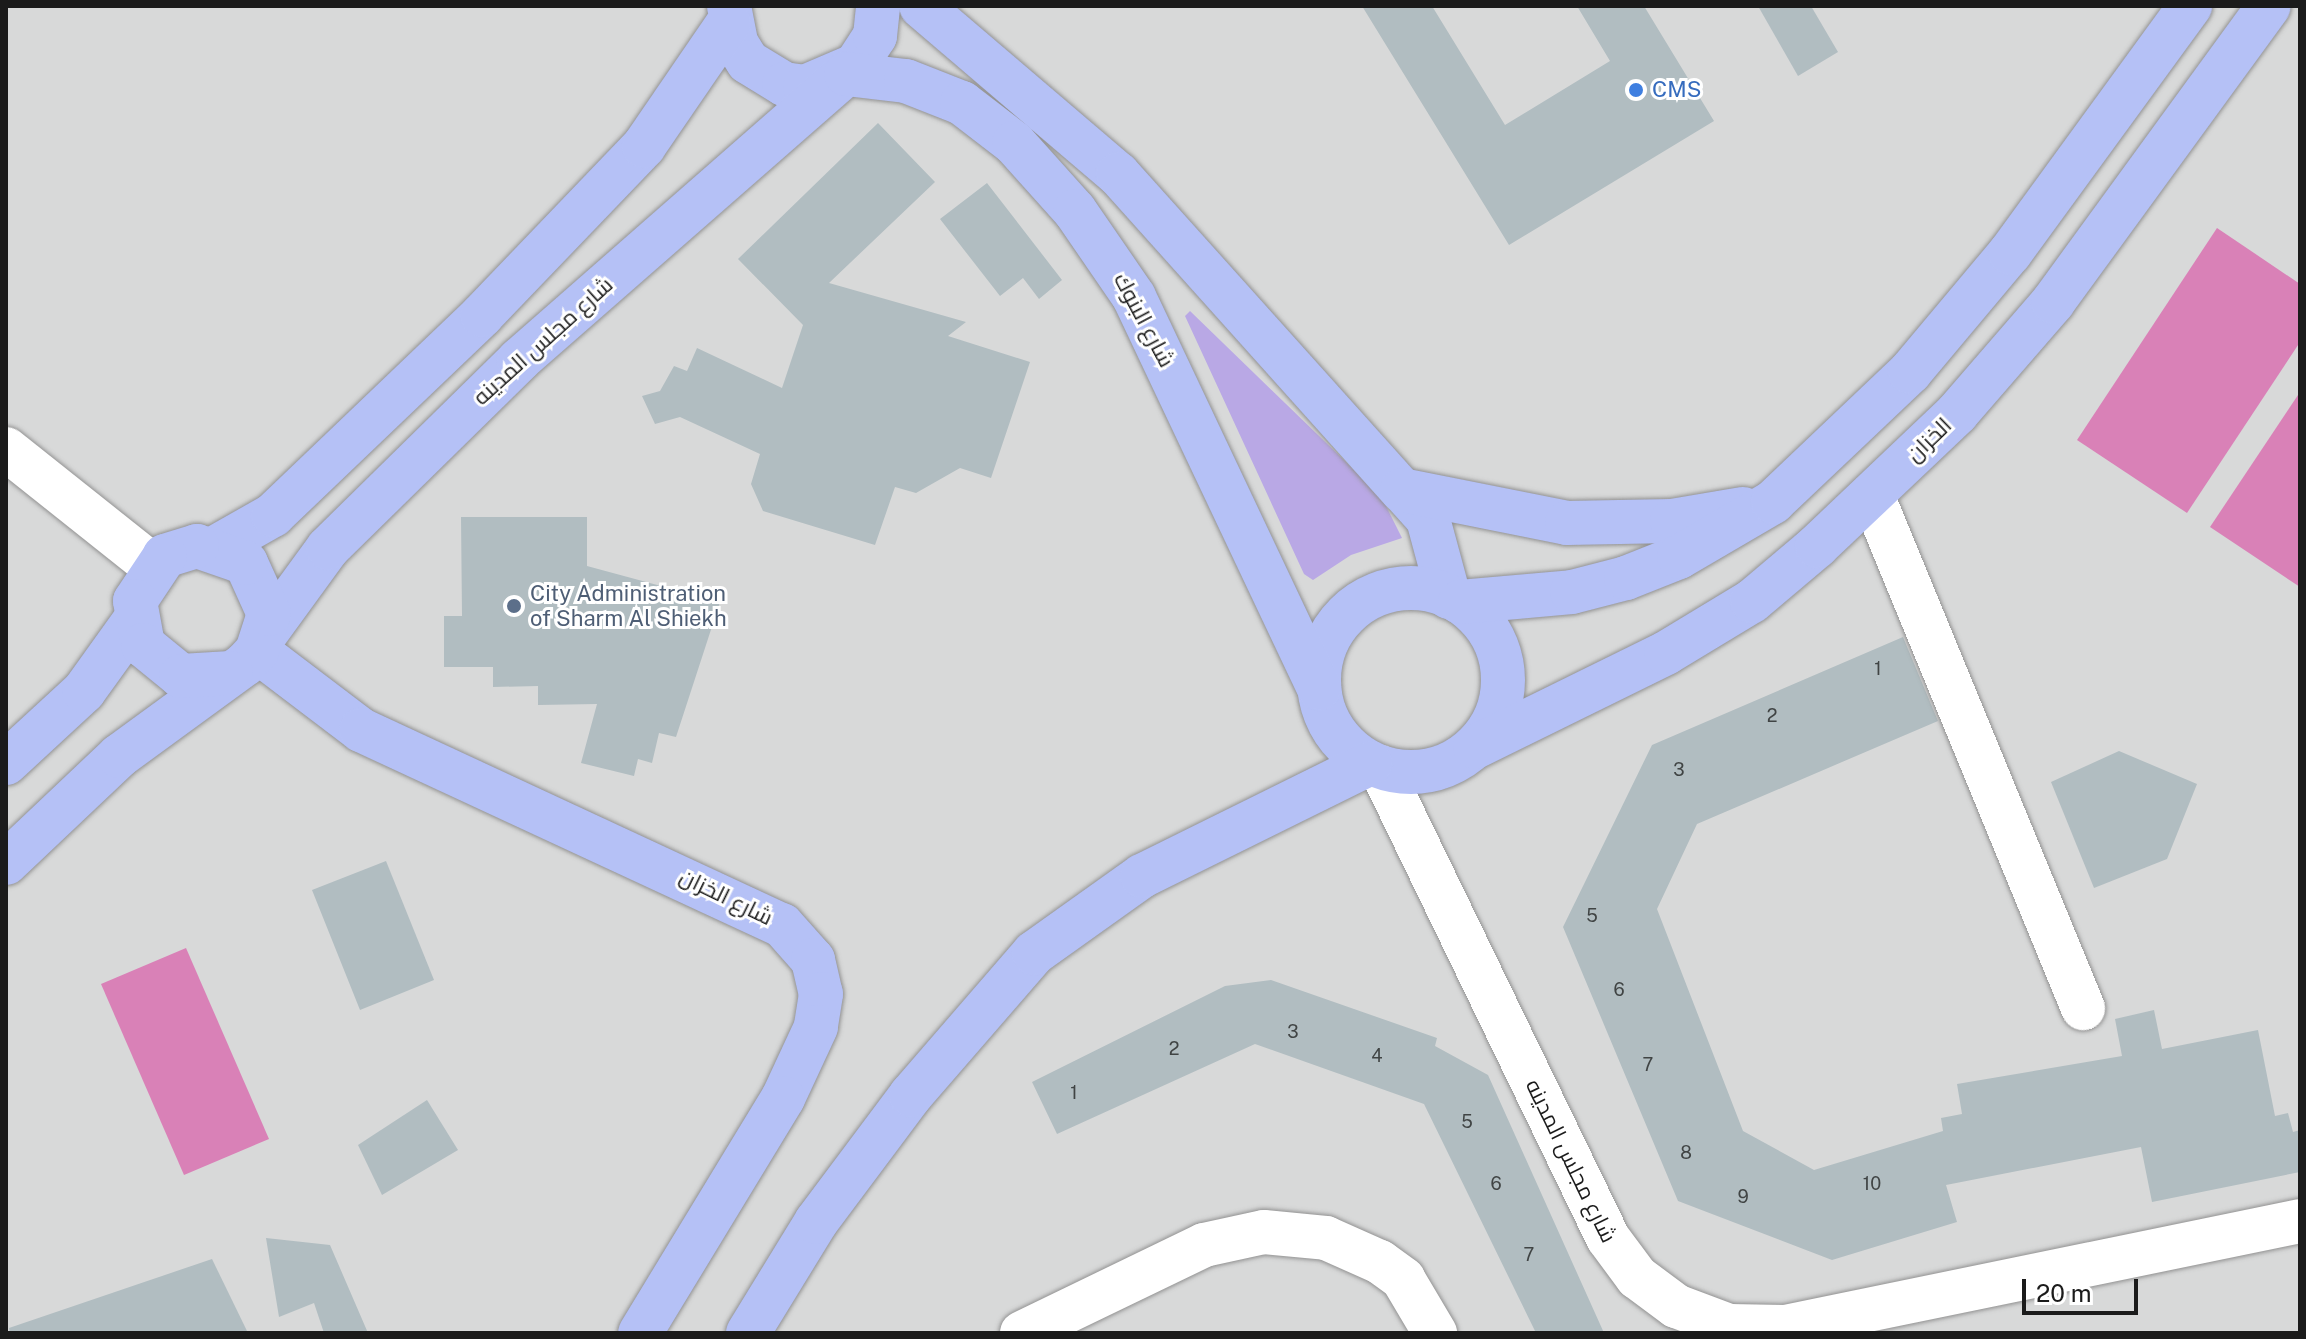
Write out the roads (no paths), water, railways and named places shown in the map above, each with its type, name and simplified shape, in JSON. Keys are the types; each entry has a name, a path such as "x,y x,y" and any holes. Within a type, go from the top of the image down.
{"main road":[{"name":"شارع مجلس المدينه","path":"6,863 119,756 251,652 328,548 519,360 846,74 875,36 878,6"},
{"path":"748,1333 816,1222 902,1107 1034,953 1142,876 1375,765 1430,771 1475,747 1501,700 1503,672 1489,633 1455,600 1428,519 1118,174 921,6"},
{"path":"1375,765 1336,734 1319,688 1330,635 1358,606 1395,589 1455,600 1544,596 1626,578 1679,557 1773,502 1920,360 2010,253 2190,6"},
{"name":"الخزان","path":"1475,747 1576,701 1752,601 1872,495 1957,413 2053,302 2269,6"},
{"path":"729,14 748,62 774,79 805,87 846,74"},
{"path":"213,549 273,515 482,315 644,146 729,14"},
{"name":"شارع البنوك","path":"846,74 906,81 962,103 1014,143 1075,211 1134,297 1319,688"},
{"path":"482,315 519,360"},
{"path":"1402,490 1567,523 1672,521 1773,502"},
{"path":"181,549 213,549 231,552 259,578 251,652 181,676 159,664 135,620 135,601 153,566 181,549"},
{"path":"6,763 84,691 135,620"},
{"name":"شارع الخزان","path":"251,652 361,730 782,925 813,960 821,994 816,1027 783,1098 640,1333"}],"street":[{"path":"6,449 153,566"},
{"path":"1872,495 2083,1008"},
{"name":"شارع مجلس المدينه","path":"1375,765 1608,1238 1637,1277 1676,1306 1729,1326 1785,1327 2300,1221"},
{"path":"1022,1333 1204,1245 1264,1232 1326,1238 1380,1262 1403,1279 1435,1333"}],"place":[{"name":"CMS","path":"1636,90"},
{"name":"City Administration of Sharm Al Shiekh","path":"514,606"}]}
